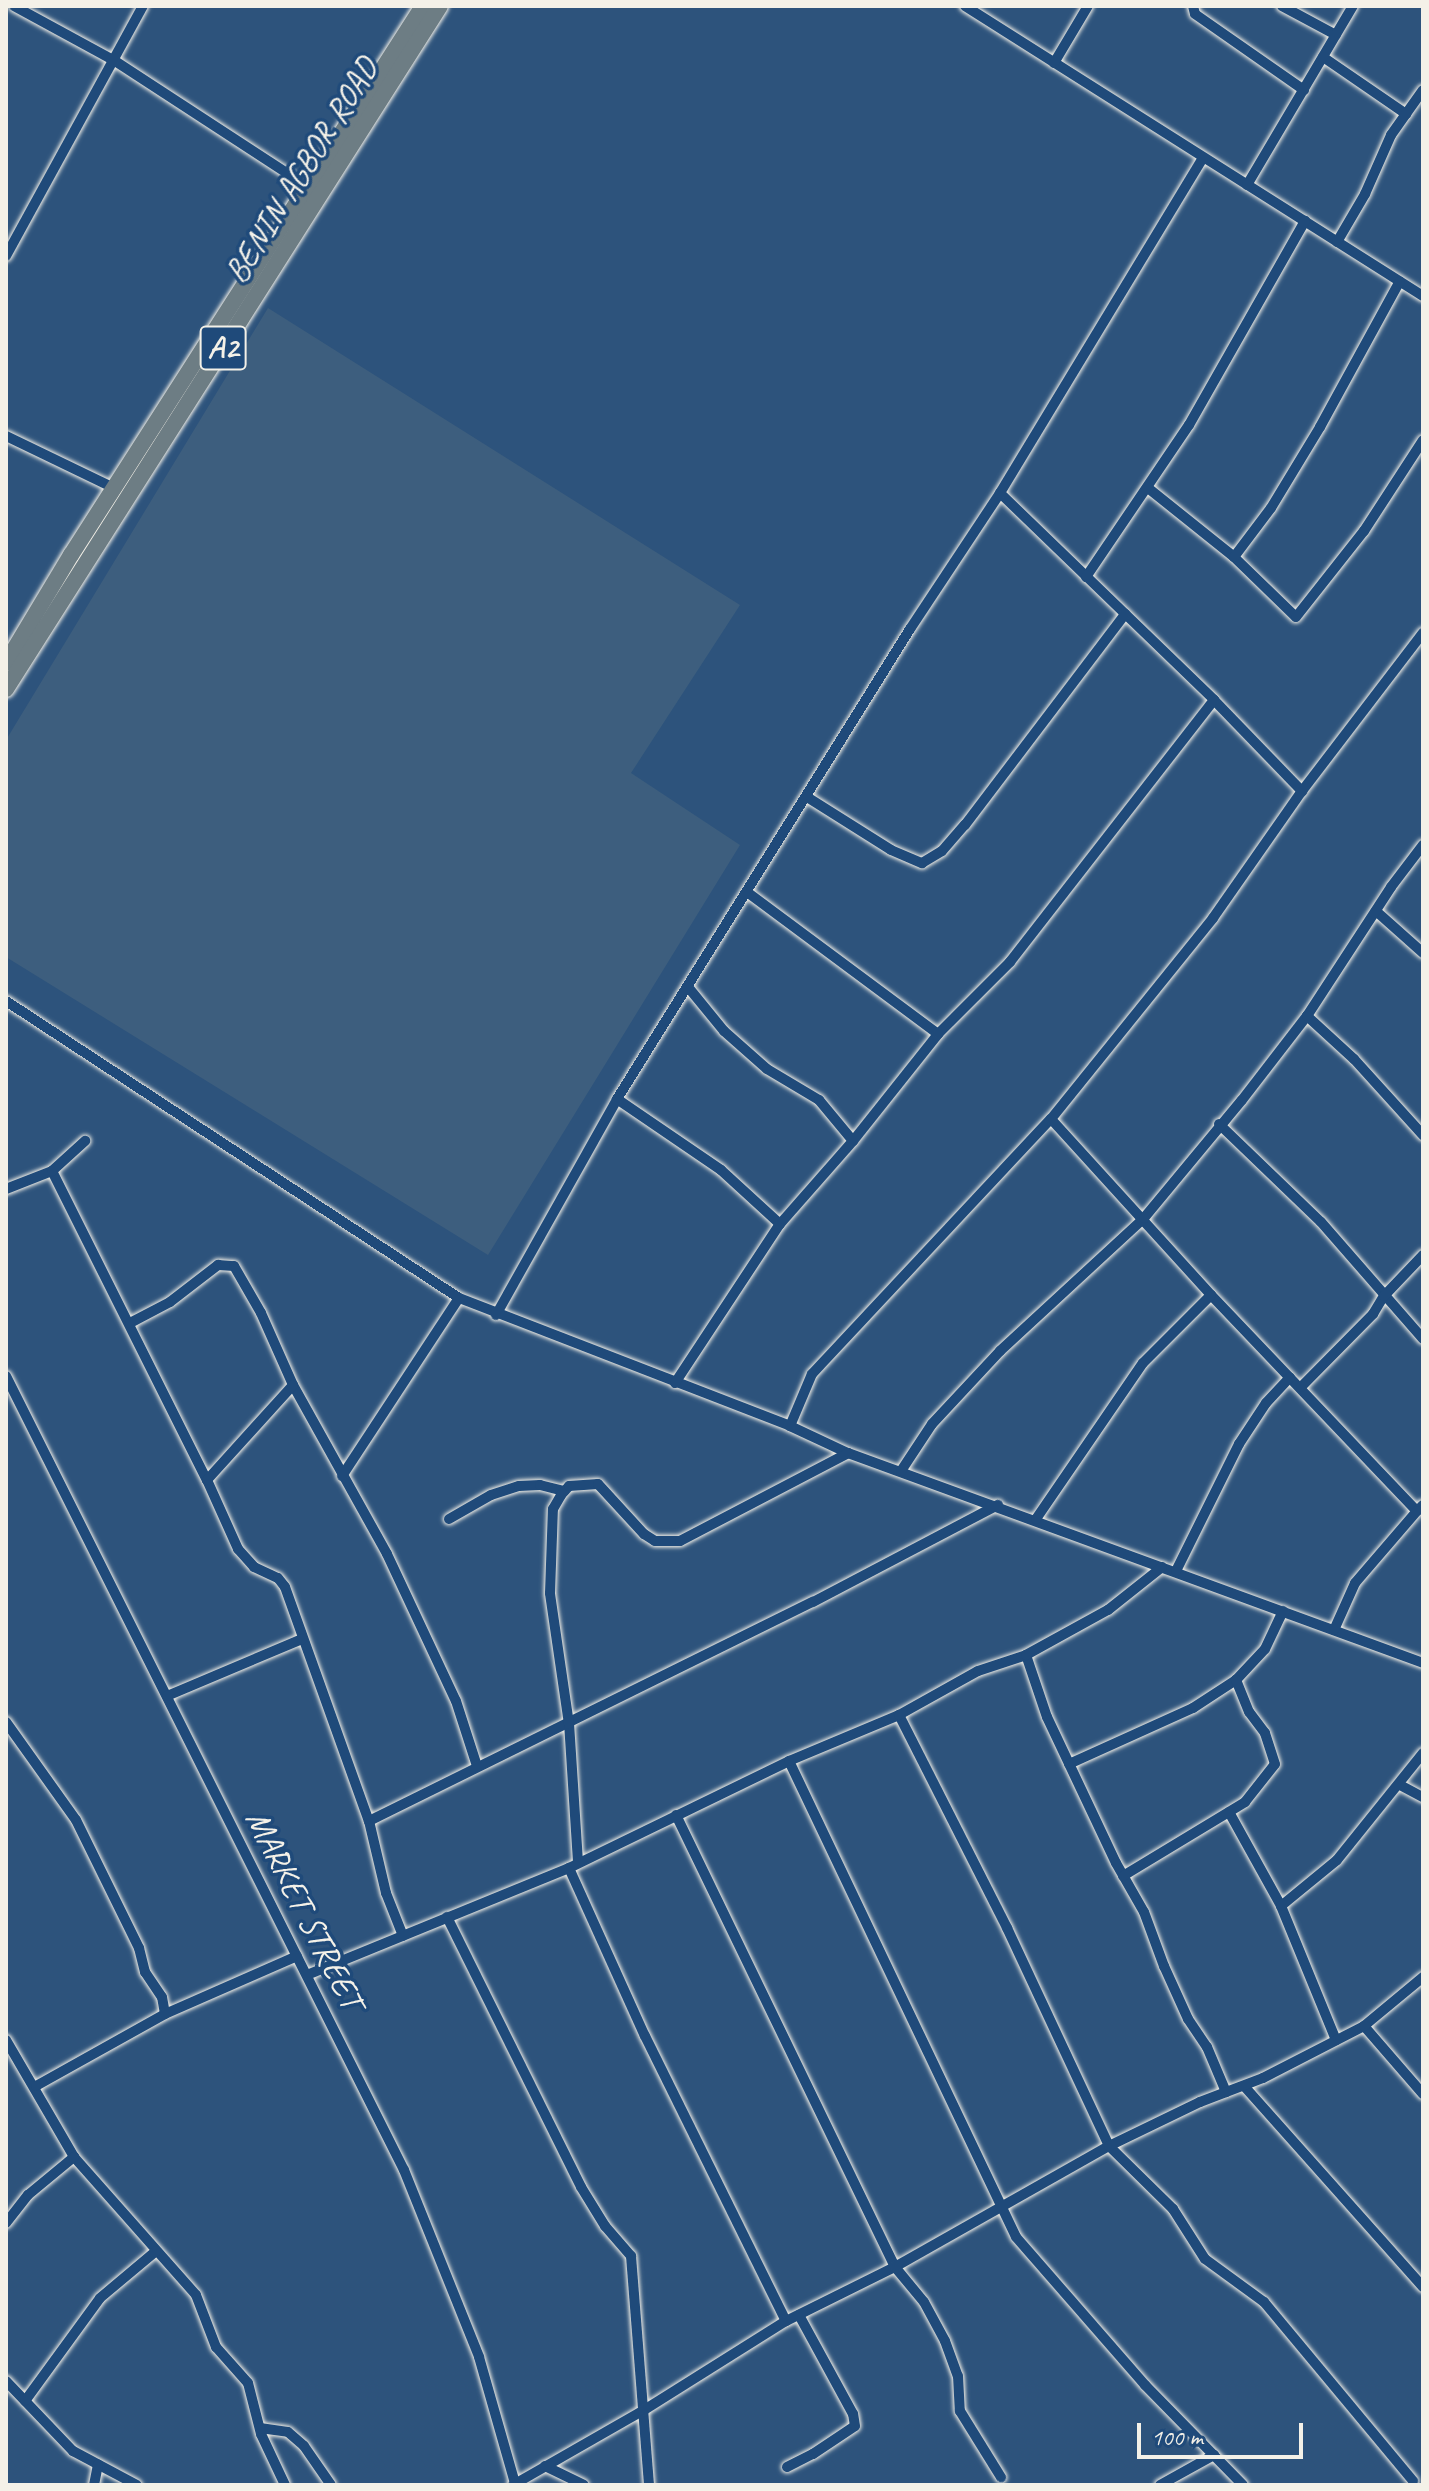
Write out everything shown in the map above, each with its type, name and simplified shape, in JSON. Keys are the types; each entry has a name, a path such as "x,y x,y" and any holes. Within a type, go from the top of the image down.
{"highway":[{"name":"BENIN AGBOR ROAD","path":"6,663 114,488 423,6"},
{"name":"BENIN AGBOR ROAD","path":"6,689 440,6"}],"street":[{"path":"14,6 115,61 308,187"},
{"path":"6,256 143,6"},
{"path":"965,6 1423,296"},
{"path":"1054,63 1088,6"},
{"path":"1193,6 1193,13 1304,90"},
{"path":"1282,6 1336,35"},
{"path":"1247,185 1353,6"},
{"path":"1323,57 1406,114"},
{"path":"1337,242 1365,194 1391,135 1423,90"},
{"path":"496,1315 617,1099 910,629 1000,493 1203,158"},
{"path":"1086,577 1189,425 1305,221"},
{"path":"1234,557 1271,508 1320,427 1400,281"},
{"path":"6,436 114,488"},
{"path":"1148,488 1234,557 1296,617 1364,531 1423,440"},
{"path":"1000,493 1214,700 1302,791"},
{"path":"807,797 891,850 922,863 942,851 965,825 1125,614"},
{"path":"790,1426 812,1374 1051,1119 1213,918 1302,791 1423,633"},
{"path":"675,1383 780,1224 853,1141 938,1034 1010,962 1214,700"},
{"path":"901,1471 932,1424 1000,1351 1144,1218 1307,1016 1423,845"},
{"path":"747,892 938,1034"},
{"path":"1376,911 1423,953"},
{"path":"688,987 724,1031 767,1069 819,1100 853,1141"},
{"path":"6,1001 459,1298 496,1315 790,1426 848,1453 998,1505 1423,1663"},
{"path":"1307,1016 1354,1059 1423,1135"},
{"path":"617,1099 721,1170 780,1224"},
{"path":"1051,1119 1211,1295 1420,1508 1410,1523 1375,1556 1355,1583 1334,1630"},
{"path":"1219,1124 1361,1264 1384,1296 1423,1339"},
{"path":"6,1189 52,1171 85,1141"},
{"path":"52,1171 130,1323 238,1549 254,1567 278,1578 285,1587 369,1821 386,1893 403,1936"},
{"path":"1301,1387 1373,1314 1384,1296 1423,1255"},
{"path":"130,1323 226,1263 234,1266 261,1313 293,1385 387,1554 456,1701 477,1766"},
{"path":"1036,1519 1143,1363 1211,1295"},
{"path":"342,1476 459,1298"},
{"name":"MARKET STREET","path":"6,1376 404,2170 479,2357 514,2484"},
{"path":"1176,1571 1239,1444 1266,1403 1290,1377"},
{"path":"207,1480 293,1385"},
{"path":"786,2321 645,2036 574,1865 569,1724 550,1593 553,1509 569,1486 598,1484 607,1490 644,1534 655,1541 680,1541 848,1453"},
{"path":"449,1519 491,1495 519,1486 540,1485 564,1491"},
{"path":"369,1821 569,1724 998,1505"},
{"path":"307,1975 574,1865 789,1761 899,1715 978,1671 1026,1655 1108,1610 1162,1567"},
{"path":"1069,1764 1193,1708 1236,1680 1265,1649 1283,1611"},
{"path":"167,1696 302,1639"},
{"path":"1026,1655 1047,1717 1123,1876 1144,1912 1188,2019 1207,2047 1226,2092"},
{"path":"1123,1876 1245,1802 1275,1764 1265,1733 1249,1712 1236,1680"},
{"path":"899,1715 1007,1928 1109,2146 1173,2209 1205,2259 1264,2302 1413,2481"},
{"path":"6,1722 76,1820 122,1912 145,1972 162,1997 165,2014"},
{"path":"1281,1906 1337,1860 1423,1753"},
{"path":"789,1761 1001,2209 1025,2249 1145,2385 1243,2485"},
{"path":"1400,1785 1423,1797"},
{"path":"1229,1812 1281,1906 1336,2040"},
{"path":"676,1815 895,2267 924,2302 945,2341 958,2376 960,2411 1001,2477"},
{"path":"447,1917 581,2187 605,2226 631,2256 649,2485"},
{"path":"36,2086 165,2014 297,1956"},
{"path":"514,2484 644,2410 786,2321 895,2267 1109,2146 1244,2086 1364,2026 1423,1977"},
{"path":"1364,2026 1423,2094"},
{"path":"6,2040 36,2086 74,2157 196,2295 216,2347 248,2383 260,2428 285,2485"},
{"path":"1244,2086 1423,2287"},
{"path":"6,2223 28,2195 74,2157"},
{"path":"25,2401 100,2298 156,2251"},
{"path":"787,2467 855,2426 848,2404 799,2315"},
{"path":"6,2381 73,2451 137,2485"},
{"path":"260,2428 288,2432 304,2446 331,2485"},
{"path":"1160,2485 1214,2455"},
{"path":"94,2485 98,2464"},
{"path":"545,2466 584,2485"}],"shaded area":[{"path":"268,308 740,605 631,773 740,845 488,1255 6,957 6,740"}]}
